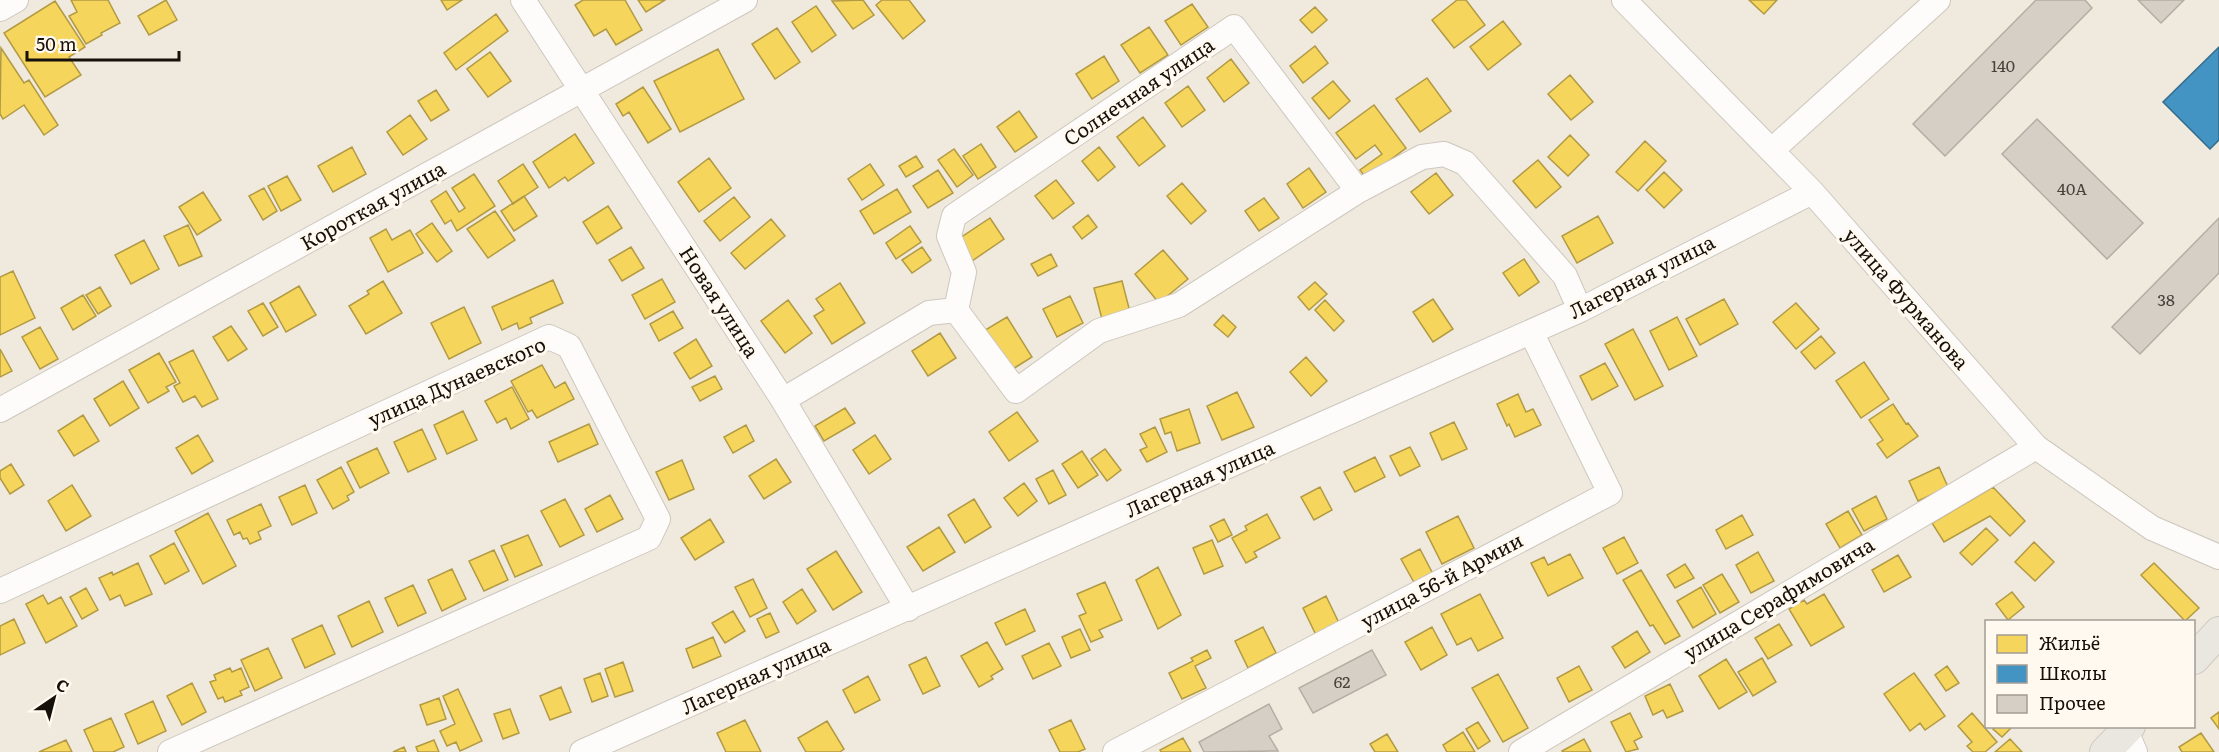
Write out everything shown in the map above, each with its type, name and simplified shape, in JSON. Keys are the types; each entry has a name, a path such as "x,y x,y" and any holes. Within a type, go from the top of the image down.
{"main road":[{"path":"2195,657 2219,632"},
{"path":"2104,752 2131,736"}],"street":[{"path":"0,9 16,0"},
{"name":"Новая улица","path":"524,0 783,400 908,609"},
{"name":"Короткая улица","path":"0,410 745,0"},
{"name":"улица Фурманова","path":"1624,0 1812,192 2036,447 2152,528 2219,557"},
{"path":"1772,150 1938,0"},
{"name":"Солнечная улица","path":"956,310 964,272 949,236 954,216 1234,27 1358,191"},
{"path":"783,400 929,313 956,310 1016,391 1099,331 1179,305 1358,191 1422,157 1444,154 1465,163 1564,276 1580,309"},
{"name":"Лагерная улица","path":"582,752 1531,332 1812,192"},
{"name":"улица 56-й Армии","path":"1115,752 1610,493 1531,332"},
{"name":"улица Дунаевского","path":"0,591 549,338 568,346 658,519 649,538 170,752"},
{"name":"улица Серафимовича","path":"1521,752 2036,447"}],"building: Жильё":[{"path":"71,0 108,0 120,23 86,44 69,16 77,12"},
{"path":"166,0 177,20 149,35 138,16"},
{"path":"441,0 462,0 447,10"},
{"path":"583,0 625,0 642,30 616,45 606,29 594,36 575,5"},
{"path":"638,0 665,0 646,12"},
{"path":"863,0 874,15 853,29 832,1"},
{"path":"882,0 909,0 925,21 903,39 876,5"},
{"path":"1457,0 1466,0 1485,25 1454,48 1432,20"},
{"path":"1749,0 1777,0 1764,14"},
{"path":"55,1 85,47 69,57 81,75 45,97 4,33"},
{"path":"1192,4 1208,27 1181,45 1165,21"},
{"path":"816,6 836,35 812,52 792,22"},
{"path":"1315,7 1327,20 1312,33 1300,20"},
{"path":"496,14 508,31 456,70 444,53"},
{"path":"1503,21 1521,44 1488,70 1470,47"},
{"path":"1149,27 1168,55 1140,73 1121,45"},
{"path":"777,28 800,62 775,79 752,44"},
{"path":"1315,46 1328,63 1303,83 1290,66"},
{"path":"1,48 24,83 29,80 58,125 44,135 24,105 3,119 0,114"},
{"path":"718,49 744,99 680,132 654,81"},
{"path":"490,52 511,81 488,97 467,69"},
{"path":"1104,56 1119,81 1092,99 1076,74"},
{"path":"1231,59 1249,83 1224,102 1207,78"},
{"path":"1570,75 1593,102 1571,120 1548,94"},
{"path":"1427,78 1451,111 1420,132 1396,99"},
{"path":"1333,81 1350,101 1329,119 1312,98"},
{"path":"1188,86 1205,110 1182,127 1165,103"},
{"path":"643,87 671,129 648,143 629,112 623,116 616,104"},
{"path":"436,90 449,110 431,121 418,101"},
{"path":"1374,105 1406,148 1366,178 1360,170 1382,154 1375,145 1356,159 1336,133"},
{"path":"1019,111 1037,137 1015,152 997,127"},
{"path":"410,115 427,139 403,155 387,132"},
{"path":"1143,117 1165,146 1139,166 1117,137"},
{"path":"575,134 594,163 568,181 565,177 549,188 533,162"},
{"path":"1570,135 1589,155 1568,176 1548,157"},
{"path":"1645,141 1666,161 1638,191 1616,172"},
{"path":"981,144 996,167 978,179 963,156"},
{"path":"352,147 366,174 333,192 318,166"},
{"path":"1099,147 1115,167 1098,181 1082,161"},
{"path":"954,149 973,175 957,187 938,160"},
{"path":"916,156 923,167 906,177 899,166"},
{"path":"709,158 731,188 699,212 678,182"},
{"path":"1538,160 1561,187 1536,208 1513,181"},
{"path":"523,164 538,187 513,204 498,181"},
{"path":"870,164 884,185 862,200 848,179"},
{"path":"1309,168 1326,192 1303,208 1287,184"},
{"path":"938,170 953,193 928,208 913,186"},
{"path":"1664,172 1682,190 1664,208 1646,190"},
{"path":"1436,173 1453,195 1429,214 1411,192"},
{"path":"474,174 495,206 457,231 451,220 445,224 431,201 446,191 459,212 465,208 452,188"},
{"path":"287,176 301,200 281,211 268,186"},
{"path":"1056,180 1074,203 1053,219 1035,196"},
{"path":"1182,183 1206,211 1191,224 1167,196"},
{"path":"264,188 277,211 263,220 249,196"},
{"path":"897,189 911,212 874,234 860,211"},
{"path":"203,192 221,220 197,235 179,207"},
{"path":"524,196 537,216 514,231 501,211"},
{"path":"734,197 750,217 720,241 704,221"},
{"path":"1264,198 1279,218 1259,231 1245,211"},
{"path":"608,206 622,228 597,244 583,222"},
{"path":"495,211 515,240 488,258 467,229"},
{"path":"1088,215 1097,227 1082,239 1073,227"},
{"path":"1598,216 1613,243 1577,263 1562,236"},
{"path":"990,218 1004,239 972,261 957,240"},
{"path":"771,219 785,236 745,269 731,253"},
{"path":"432,223 452,251 437,262 416,234"},
{"path":"188,225 202,256 179,266 164,236"},
{"path":"910,226 921,242 896,259 886,243"},
{"path":"386,229 392,240 410,230 423,253 388,272 370,238"},
{"path":"144,240 159,269 131,284 115,255"},
{"path":"631,247 644,268 622,281 609,260"},
{"path":"922,247 931,260 912,273 902,260"},
{"path":"1163,250 1188,279 1159,303 1135,274"},
{"path":"1051,254 1057,266 1038,276 1031,264"},
{"path":"1524,259 1539,282 1519,296 1503,273"},
{"path":"13,271 35,318 0,335 0,277"},
{"path":"662,279 675,302 645,319 632,295"},
{"path":"553,280 563,303 530,318 532,323 519,329 517,323 502,330 492,307"},
{"path":"383,281 402,313 366,334 349,306 369,294 367,291"},
{"path":"1122,281 1130,312 1102,319 1094,288"},
{"path":"1315,282 1327,294 1309,310 1298,297"},
{"path":"840,283 865,323 832,344 814,316 824,310 816,299"},
{"path":"299,286 316,315 286,332 270,303"},
{"path":"100,287 111,306 98,314 86,295"},
{"path":"83,295 96,316 73,330 61,308"},
{"path":"1070,296 1083,323 1057,337 1043,309"},
{"path":"1433,299 1453,329 1433,342 1413,312"},
{"path":"1724,299 1738,324 1700,345 1686,319"},
{"path":"788,300 812,333 785,353 761,321"},
{"path":"1325,300 1344,321 1334,331 1315,310"},
{"path":"263,303 278,327 263,336 248,311"},
{"path":"1796,303 1819,329 1796,349 1773,322"},
{"path":"464,307 481,343 449,359 431,323"},
{"path":"673,311 683,328 659,341 650,324"},
{"path":"1223,315 1236,327 1228,337 1214,325"},
{"path":"1007,317 1032,357 1008,372 982,332"},
{"path":"1677,317 1697,356 1669,370 1650,331"},
{"path":"231,326 247,349 228,361 213,337"},
{"path":"40,327 58,359 40,369 22,337"},
{"path":"1633,329 1663,386 1635,400 1605,344"},
{"path":"940,333 956,358 928,376 912,351"},
{"path":"1821,336 1835,353 1815,369 1801,352"},
{"path":"696,339 712,366 690,379 674,353"},
{"path":"0,349 12,371 0,377"},
{"path":"193,350 218,399 202,407 195,396 183,402 174,386 180,383 169,362"},
{"path":"159,353 176,382 166,387 169,391 148,403 129,370"},
{"path":"1306,357 1327,381 1311,396 1290,372"},
{"path":"1864,362 1889,399 1861,418 1836,381"},
{"path":"1605,363 1618,386 1592,400 1580,376"},
{"path":"542,365 555,388 565,382 574,399 537,418 532,410 528,412 511,381"},
{"path":"715,376 722,389 700,401 692,387"},
{"path":"123,381 139,408 110,426 94,399"},
{"path":"512,387 529,419 511,429 506,418 497,423 485,401"},
{"path":"1237,392 1254,427 1222,440 1207,406"},
{"path":"1518,394 1526,412 1533,409 1541,425 1515,437 1497,404"},
{"path":"1893,404 1906,424 1908,423 1918,436 1887,458 1877,444 1883,440 1869,420"},
{"path":"845,408 855,423 824,441 815,426"},
{"path":"1189,409 1200,443 1177,451 1171,432 1165,434 1160,419"},
{"path":"463,411 477,440 447,454 434,425"},
{"path":"1017,412 1038,441 1009,461 989,432"},
{"path":"83,415 99,441 74,456 58,431"},
{"path":"1454,422 1467,449 1442,460 1430,433"},
{"path":"589,424 598,444 558,462 549,442"},
{"path":"746,425 754,441 733,453 724,437"},
{"path":"1155,427 1167,452 1147,462 1140,450 1147,447 1140,434"},
{"path":"422,429 436,459 408,472 394,442"},
{"path":"198,435 213,461 192,474 176,448"},
{"path":"875,435 891,459 869,474 853,450"},
{"path":"1410,447 1420,466 1400,476 1390,456"},
{"path":"377,448 389,473 360,488 347,462"},
{"path":"1105,449 1121,470 1107,481 1091,459"},
{"path":"1082,451 1098,475 1078,488 1062,464"},
{"path":"1375,457 1385,477 1355,492 1344,472"},
{"path":"776,459 791,482 764,499 749,476"},
{"path":"682,460 694,489 669,500 656,472"},
{"path":"11,464 24,485 10,494 0,478 0,471"},
{"path":"341,467 354,492 347,496 349,500 333,509 317,480"},
{"path":"1939,467 1948,487 1918,501 1909,481"},
{"path":"1053,470 1066,495 1049,504 1036,479"},
{"path":"1024,483 1037,501 1018,516 1004,498"},
{"path":"72,485 91,516 66,531 48,501"},
{"path":"305,485 317,513 292,525 279,497"},
{"path":"1320,487 1332,510 1314,520 1301,497"},
{"path":"1993,487 2025,521 2010,536 1990,516 1944,542 1932,523"},
{"path":"610,495 623,519 597,532 585,509"},
{"path":"1876,496 1887,519 1864,531 1852,509"},
{"path":"565,499 584,535 560,547 541,511"},
{"path":"974,499 991,527 965,543 948,515"},
{"path":"261,504 271,526 258,532 261,539 250,544 247,538 243,539 240,532 234,535 227,520"},
{"path":"1848,511 1862,535 1840,548 1826,524"},
{"path":"208,513 236,566 203,584 175,531"},
{"path":"1267,514 1280,538 1254,552 1257,557 1246,563 1232,538 1247,530 1245,526"},
{"path":"1742,515 1753,535 1726,549 1716,530"},
{"path":"1458,516 1474,548 1442,564 1426,532"},
{"path":"710,519 724,542 695,560 681,538"},
{"path":"1224,519 1232,535 1218,542 1210,526"},
{"path":"939,527 955,552 923,571 907,547"},
{"path":"1986,528 1998,540 1972,565 1960,553"},
{"path":"528,535 542,565 515,577 501,546"},
{"path":"1624,537 1638,563 1617,574 1603,548"},
{"path":"1212,540 1223,566 1204,574 1193,548"},
{"path":"2034,542 2054,562 2035,581 2015,562"},
{"path":"174,543 189,571 165,584 150,556"},
{"path":"1420,549 1434,576 1416,586 1401,559"},
{"path":"494,550 508,580 484,591 469,561"},
{"path":"836,551 862,592 833,610 807,569"},
{"path":"1758,552 1774,581 1751,593 1736,565"},
{"path":"1570,554 1583,578 1548,596 1531,563 1544,557 1548,565"},
{"path":"1898,555 1911,577 1884,592 1872,570"},
{"path":"138,563 152,594 125,606 120,595 110,600 99,578 112,572 113,575"},
{"path":"2154,563 2199,608 2184,620 2141,575"},
{"path":"1685,564 1694,578 1675,588 1667,575"},
{"path":"1158,567 1181,615 1158,629 1136,580"},
{"path":"452,569 466,599 442,611 428,580"},
{"path":"1641,570 1680,636 1665,644 1653,625 1650,626 1623,580"},
{"path":"1722,574 1739,602 1720,613 1703,585"},
{"path":"753,579 767,608 750,617 735,587"},
{"path":"1105,582 1122,620 1099,630 1103,637 1091,642 1079,616 1086,613 1077,594"},
{"path":"413,585 426,613 398,626 385,598"},
{"path":"1701,587 1716,614 1693,628 1677,601"},
{"path":"86,588 98,610 82,619 70,597"},
{"path":"802,589 816,611 797,624 783,602"},
{"path":"2012,592 2024,607 2008,620 1996,604"},
{"path":"1480,594 1503,638 1478,651 1471,638 1457,645 1441,614"},
{"path":"1824,594 1844,627 1811,646 1789,609 1804,600 1807,604"},
{"path":"43,595 48,604 61,597 77,626 46,643 26,604"},
{"path":"1326,596 1339,623 1316,635 1303,608"},
{"path":"369,601 383,632 352,647 338,616"},
{"path":"1025,609 1035,631 1006,645 995,623"},
{"path":"733,611 745,631 725,643 712,623"},
{"path":"770,613 779,632 766,638 757,619"},
{"path":"14,619 25,643 0,655 0,626"},
{"path":"1779,624 1792,645 1768,659 1755,638"},
{"path":"322,625 335,654 305,668 292,639"},
{"path":"1263,627 1276,653 1248,668 1235,641"},
{"path":"1432,627 1447,655 1421,670 1405,642"},
{"path":"1080,629 1090,650 1071,658 1062,637"},
{"path":"1637,631 1650,652 1625,668 1612,647"},
{"path":"713,637 721,656 693,668 686,649"},
{"path":"987,642 1003,669 991,676 993,679 979,687 961,656"},
{"path":"1049,643 1061,666 1033,679 1022,656"},
{"path":"268,648 282,678 255,691 241,660"},
{"path":"1207,650 1211,658 1195,666 1206,688 1182,699 1169,673 1193,661 1191,658"},
{"path":"926,657 940,686 923,694 909,665"},
{"path":"1762,658 1776,682 1753,696 1738,672"},
{"path":"1726,659 1747,692 1719,709 1699,676"},
{"path":"623,662 633,691 615,697 605,669"},
{"path":"1579,666 1592,690 1569,702 1557,678"},
{"path":"1947,666 1959,683 1946,691 1935,675"},
{"path":"230,668 232,672 241,668 249,687 240,691 242,695 225,702 223,697 218,699 210,682 216,680 214,675"},
{"path":"600,673 608,696 592,702 584,679"},
{"path":"1914,673 1945,716 1925,730 1920,723 1910,731 1884,694"},
{"path":"1498,674 1528,728 1503,742 1472,688"},
{"path":"868,676 880,700 855,713 843,690"},
{"path":"192,683 206,712 182,725 167,696"},
{"path":"1670,684 1683,711 1667,718 1663,710 1653,715 1645,696"},
{"path":"561,687 571,712 550,720 540,696"},
{"path":"458,689 482,741 460,751 456,742 447,746 440,731 455,724 443,696"},
{"path":"439,698 446,719 427,725 420,705"},
{"path":"153,701 166,731 138,744 125,714"},
{"path":"510,709 519,733 503,739 494,714"},
{"path":"2219,712 2219,729 2211,718"},
{"path":"1630,713 1642,737 1634,741 1638,749 1626,752 1611,722"},
{"path":"1972,713 1997,742 1985,752 1973,752 1967,746 1972,742 1958,726"},
{"path":"111,718 124,747 113,752 94,752 84,730"},
{"path":"745,720 761,752 726,752 717,733"},
{"path":"1071,720 1085,749 1078,752 1060,752 1049,730"},
{"path":"827,721 844,749 840,752 806,752 798,738"},
{"path":"1478,722 1490,741 1478,749 1466,729"},
{"path":"1994,728 2011,728 2002,737"},
{"path":"1463,732 1475,752 1447,752 1443,745"},
{"path":"2201,733 2214,752 2182,752 2179,747"},
{"path":"1387,734 1398,752 1375,752 1370,744"},
{"path":"1183,738 1191,752 1161,752 1160,750"},
{"path":"1584,739 1591,752 1562,751"},
{"path":"2010,739 2022,752 1995,752"},
{"path":"66,740 72,752 39,752"},
{"path":"434,740 439,752 418,752 416,747"},
{"path":"404,747 406,752 393,752"}],"building: Школы":[{"path":"2219,47 2219,140 2210,149 2163,102"}],"building: Прочее":[{"path":"2036,0 2085,0 2092,8 1945,156 1913,124"},
{"path":"2138,0 2184,0 2161,23"},
{"path":"2037,119 2143,223 2107,259 2002,154"},
{"path":"2219,218 2219,273 2140,354 2112,327"},
{"path":"1372,650 1386,675 1313,713 1299,688"},
{"path":"1269,704 1282,729 1269,736 1278,751 1204,752 1199,742"}]}
